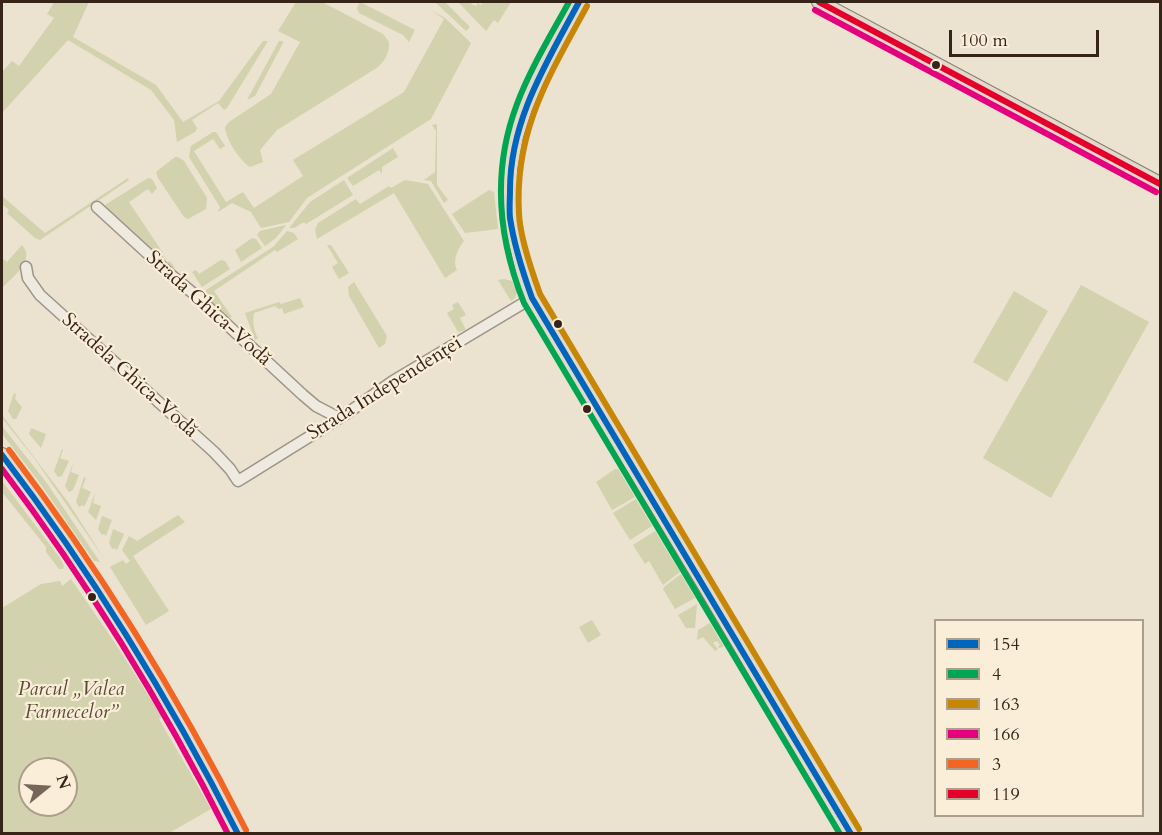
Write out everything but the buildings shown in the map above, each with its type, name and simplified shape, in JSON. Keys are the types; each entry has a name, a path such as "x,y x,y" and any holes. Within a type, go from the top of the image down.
{"main road":[{"path":"579,2 525,108 511,160 510,217 518,254 532,298 851,834"},
{"path":"819,2 1161,184"},
{"path":"2,455 59,532 125,630 199,757 238,834"}],"street":[{"name":"Strada Ghica-Vodă","path":"97,207 303,395 339,418"},
{"name":"Stradela Ghica-Vodă","path":"26,267 28,279 40,295 214,452 238,481"},
{"name":"Strada Independenței","path":"238,481 339,418 393,381 532,298"}],"green space":[{"path":"54,2 89,2 73,37 156,85 183,122 219,101 263,41 268,41 227,108 224,110 218,103 192,120 197,128 195,132 177,142 174,120 151,90 68,40 2,113 2,72 12,61 19,66 54,18 47,14"},
{"path":"296,2 322,2 383,34 389,42 387,54 384,61 375,69 277,130 260,150 263,162 250,167 234,149 225,127 271,94 300,42 278,31"},
{"path":"360,2 415,30 409,42 403,35 359,13 357,8"},
{"path":"435,2 445,2 470,27 466,31"},
{"path":"458,2 473,2 471,4 476,6 483,2 511,2 498,23 494,20 486,31"},
{"path":"429,9 445,18 471,43 431,119 307,198 289,222 261,228 251,212 232,203 218,212 220,207 189,157 191,146 216,132 225,146 220,149 213,139 194,151 226,202 243,192 254,208 303,176 293,160 404,92 444,19"},
{"path":"279,41 283,43 255,96 247,100"},
{"path":"437,124 437,185 448,200 444,203 431,181 424,180 435,172 436,131 432,125"},
{"path":"393,148 398,157 382,167 382,174 379,170 353,186 347,178"},
{"path":"175,157 184,161 207,198 206,209 188,219 184,217 156,172"},
{"path":"128,178 129,180 40,240 7,213 9,210 2,204 2,196 45,233"},
{"path":"148,178 152,179 157,188 152,194 148,189 129,202 163,252 167,262 170,261 175,268 171,271 105,208 105,205"},
{"path":"344,180 353,195 306,224 304,222 294,228 289,228 310,202"},
{"path":"405,180 428,184 464,241 456,255 457,270 445,278 394,193 317,239 315,230 318,223 356,199 360,204 389,186 391,188"},
{"path":"489,190 494,192 498,229 465,233 452,214"},
{"path":"286,225 276,238 265,246 257,235 260,231"},
{"path":"287,231 294,233 298,239 277,252 275,250 214,291 232,317 228,318 204,295 206,290 273,247"},
{"path":"252,238 256,239 262,248 241,262 235,250"},
{"path":"22,245 26,251 24,263 2,288 2,258 7,262"},
{"path":"327,245 331,245 349,273 339,279 332,267 338,263"},
{"path":"221,260 225,261 230,269 202,287 192,272 196,270 199,274"},
{"path":"498,280 512,281 517,292 511,301"},
{"path":"354,282 387,336 385,344 379,348 349,296 348,287"},
{"path":"1081,285 1149,322 1051,498 983,458"},
{"path":"1014,291 1048,311 1007,382 973,362"},
{"path":"300,298 304,307 284,314 282,308 275,306 254,313 255,333 258,338 255,340 245,313"},
{"path":"458,302 466,315 460,318 466,330 458,332 447,313 454,309 452,305"},
{"path":"14,393 16,394 15,399 22,407 16,419 13,419 8,411"},
{"path":"2,415 68,502 105,560 34,458 2,418"},
{"path":"2,426 46,482 100,562 94,561 37,479 2,434"},
{"path":"31,428 46,434 41,448 29,434"},
{"path":"62,449 60,458 69,461 62,476 58,477 54,471"},
{"path":"73,463 71,472 79,475 73,490 69,492 65,486"},
{"path":"618,469 635,497 612,510 596,482"},
{"path":"84,477 86,478 82,488 91,492 84,507 83,505 79,507 76,502"},
{"path":"2,481 60,558 63,569 59,569 46,552 46,547 2,492"},
{"path":"95,493 93,503 101,506 96,520 88,512"},
{"path":"636,499 652,526 630,540 613,513"},
{"path":"178,515 185,522 133,556 169,611 146,625 110,567 123,560 126,564 130,561 122,550 129,536 137,541"},
{"path":"102,516 112,520 106,536 102,535 98,529"},
{"path":"113,529 124,534 117,550 112,549 109,543"},
{"path":"655,531 680,572 663,585 649,561 645,564 633,545"},
{"path":"681,574 695,598 675,609 663,589"},
{"name":"Parcul „Valea Farmecelor”","path":"71,579 115,643 162,717 159,719 211,809 169,833 2,833 2,608 41,584 60,581 62,586"},
{"path":"697,604 695,628 686,628 678,615"},
{"path":"592,620 601,635 588,643 579,627"},
{"path":"710,623 724,647 719,648 717,641 713,643 718,649 715,651 703,637 697,640 698,630"}],"transit line":[{"name":"4","path":"569,2 522,91 509,129 504,154 501,204 508,254 515,278 524,303 840,834"},
{"name":"154","path":"579,2 532,92 516,140 512,164 510,215 525,279 532,298 851,834"},
{"name":"119","path":"819,2 1160,184"},
{"name":"163","path":"587,6 547,81 528,130 522,156 519,214 524,244 533,275 540,294 859,829"},
{"name":"166","path":"815,10 1156,192"},
{"name":"3","path":"9,450 75,541 136,634 193,731 246,830"},
{"name":"154","path":"2,455 68,546 129,639 185,735 238,834"},
{"name":"166","path":"2,469 65,556 123,646 178,739 228,834"}]}
